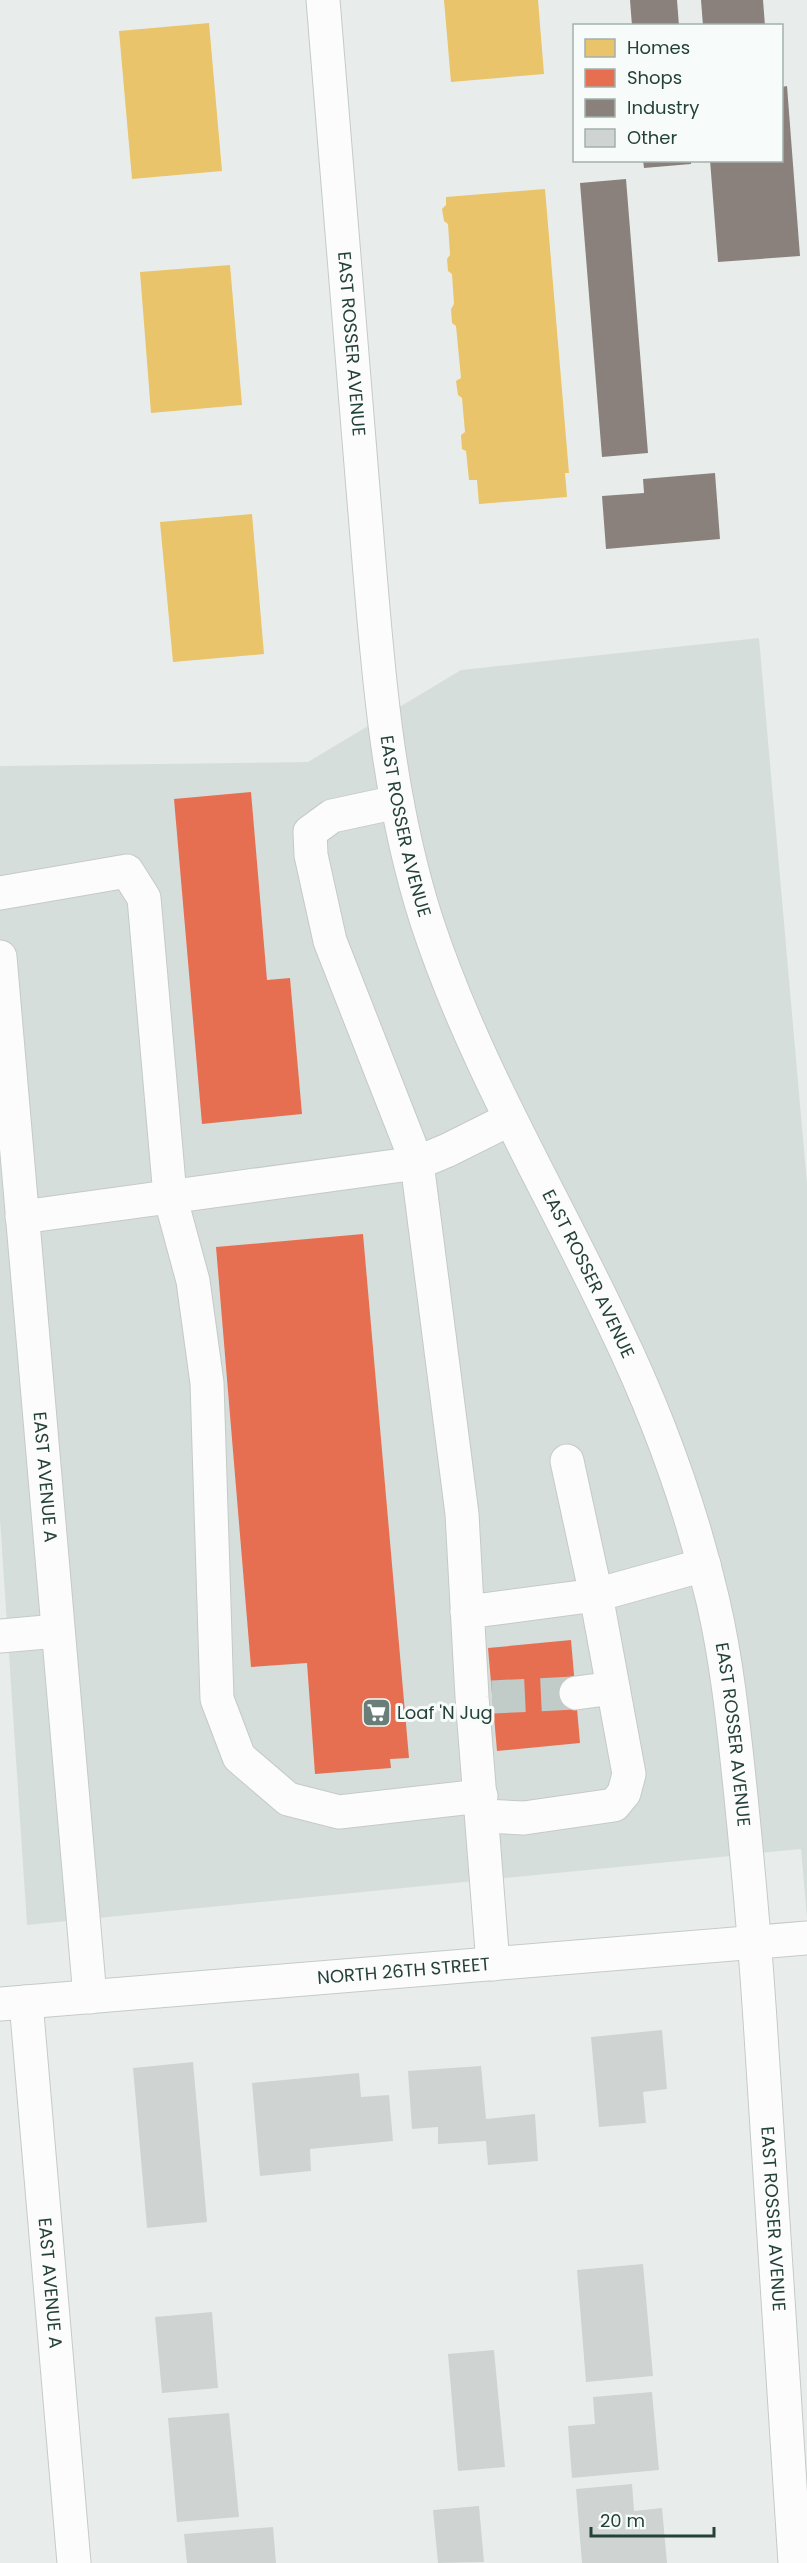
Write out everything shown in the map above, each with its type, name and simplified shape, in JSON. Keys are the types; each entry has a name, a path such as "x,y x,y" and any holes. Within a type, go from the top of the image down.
{"street":[{"name":"EAST ROSSER AVENUE","path":"323,0 377,653 397,802 421,901 443,969 466,1026 510,1119 615,1327 672,1462 704,1565 725,1660 794,2323 800,2523 795,2563"},
{"path":"397,802 332,816 310,832 310,844 330,941 417,1162 462,1514 467,1612 482,1697 482,1806 493,1964"},
{"path":"0,893 127,872 144,898 171,1196 193,1281 207,1383 217,1699 240,1757 288,1799 339,1812 482,1806 524,1818 614,1805 624,1793 629,1773 596,1595 567,1461"},
{"name":"EAST AVENUE A","path":"0,957 90,1997"},
{"path":"22,1217 417,1162 448,1150 510,1119"},
{"path":"467,1612 596,1595 704,1565"},
{"path":"0,1636 57,1631"},
{"path":"576,1693 613,1688"},
{"name":"NORTH 26TH STREET","path":"13,2003 807,1938"},
{"name":"EAST AVENUE A","path":"13,2003 74,2563"}],"shaded area":[{"path":"759,638 807,1184 807,1918 801,1849 27,1925 0,1520 0,766 308,762 461,670"}],"building: Homes":[{"path":"444,0 538,0 544,74 451,82"},
{"path":"209,23 222,171 132,179 119,31"},
{"path":"545,189 569,473 565,473 567,497 479,504 477,480 469,480 466,451 462,449 461,435 465,432 462,398 458,395 456,381 461,378 456,326 452,323 451,309 454,304 452,274 448,271 447,259 450,255 448,224 444,221 442,209 446,205 446,197"},
{"path":"230,265 242,405 151,413 140,272"},
{"path":"252,514 264,654 173,662 160,522"}],"building: Shops":[{"path":"251,792 267,980 290,978 302,1114 202,1124 174,799"},
{"path":"363,1234 409,1758 390,1759 391,1768 315,1774 307,1663 251,1667 216,1247"},
{"path":"571,1640 580,1743 497,1751 488,1648"}],"building: Industry":[{"path":"630,0 677,0 679,24 632,24"},
{"path":"701,0 763,0 765,24 703,24"},
{"path":"787,86 800,256 718,262 710,162 783,162 783,87"},
{"path":"643,162 691,162 691,164 644,168"},
{"path":"626,179 648,453 602,457 580,183"},
{"path":"715,473 720,539 606,549 602,496 644,493 643,479"}],"building: Other":[{"path":"662,2030 667,2089 643,2092 646,2123 599,2127 591,2037"},
{"path":"193,2062 207,2222 147,2228 133,2068"},
{"path":"481,2066 486,2119 535,2114 538,2161 488,2165 486,2141 438,2144 438,2127 412,2129 408,2071"},
{"path":"359,2073 361,2097 389,2095 393,2141 310,2149 311,2171 260,2176 252,2083"},
{"path":"643,2264 653,2376 586,2382 577,2270"},
{"path":"212,2312 218,2388 162,2393 155,2317"},
{"path":"494,2350 505,2467 458,2471 448,2354"},
{"path":"652,2392 659,2470 572,2478 568,2426 595,2424 593,2397"},
{"path":"229,2413 239,2517 177,2522 168,2418"},
{"path":"632,2484 634,2511 662,2508 667,2563 582,2563 576,2489"},
{"path":"479,2506 484,2562 438,2563 433,2510"},
{"path":"273,2527 276,2563 187,2563 184,2534"}],"tunnel":[{"path":"492,1697 576,1693"}],"place":[{"name":"Loaf 'N Jug","path":"376,1713"}]}
